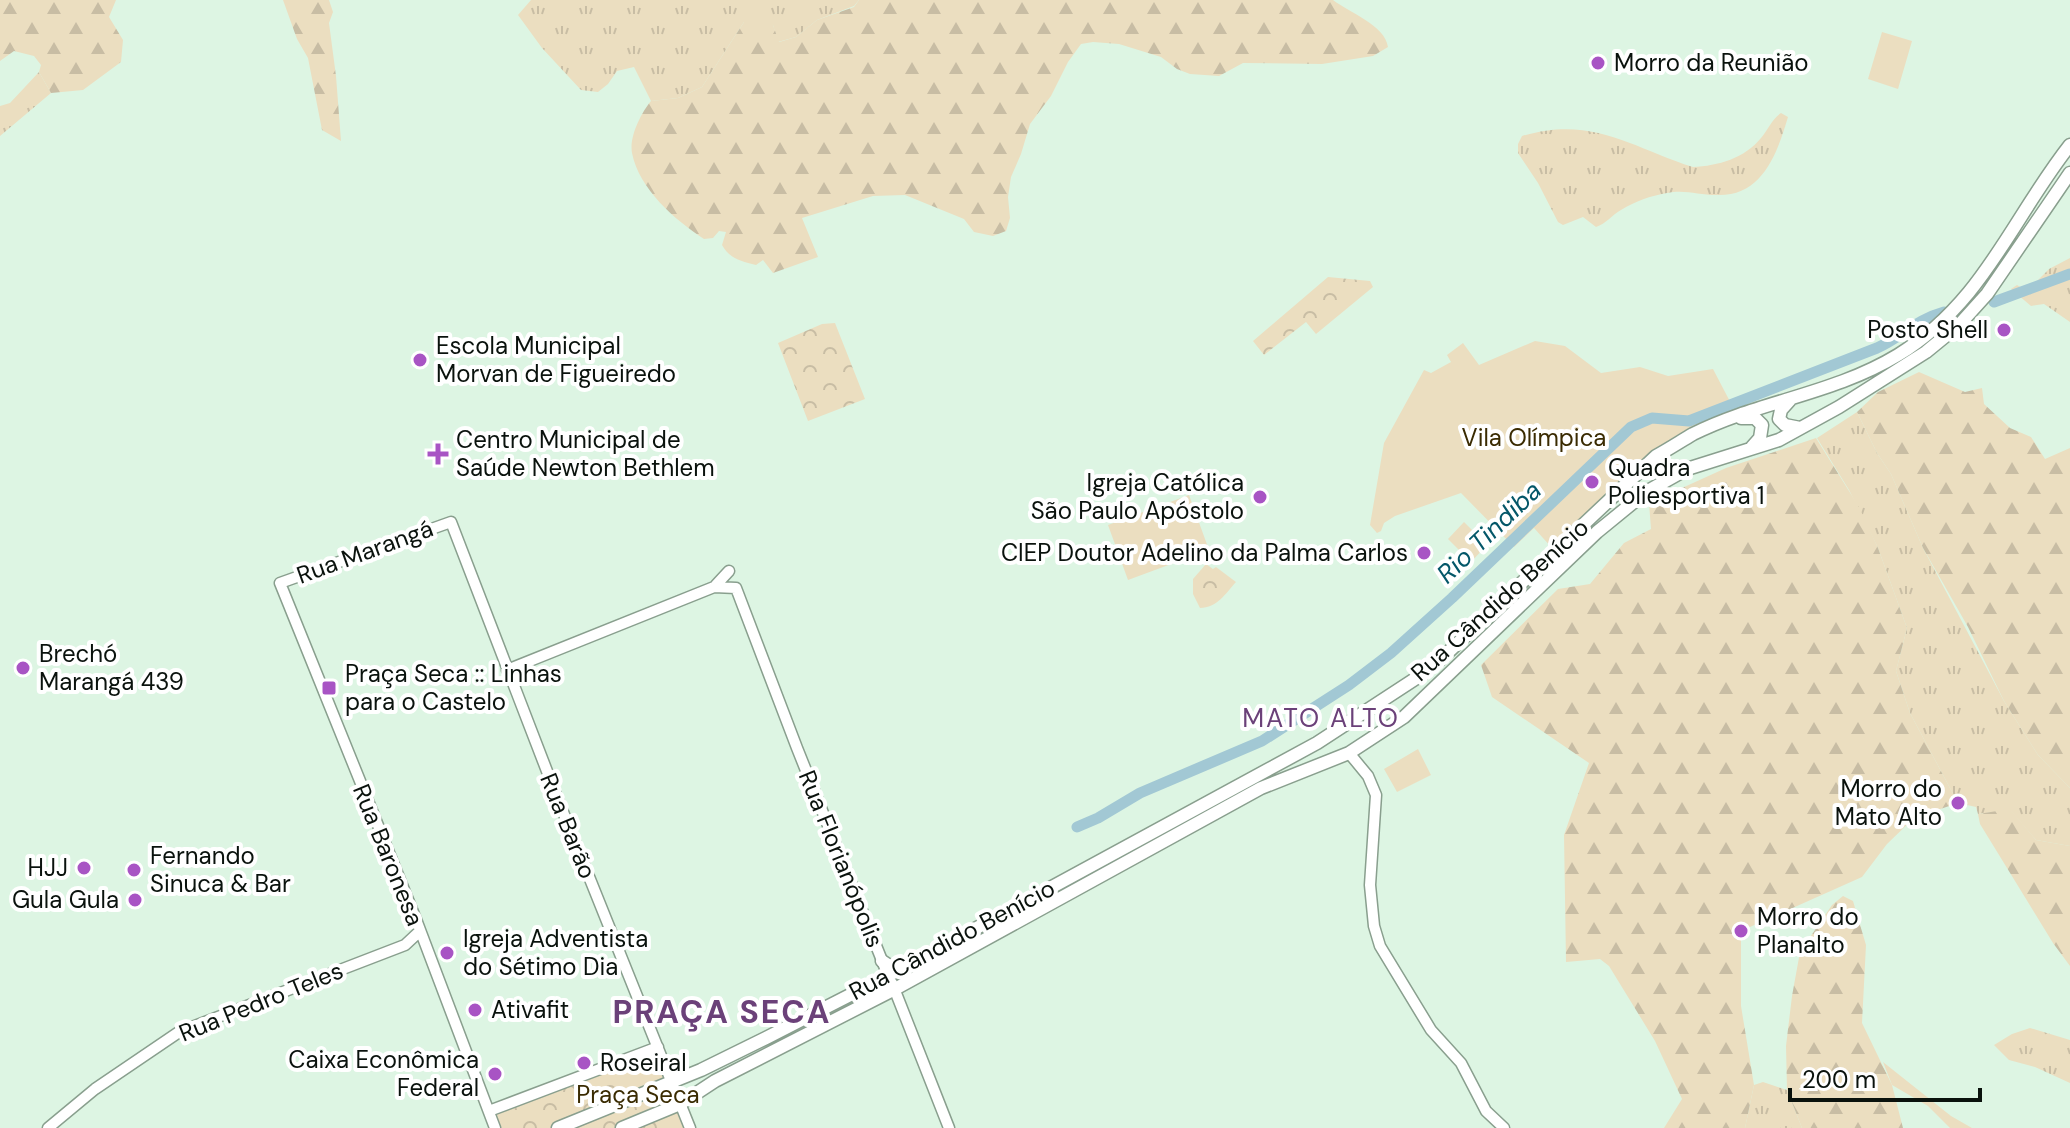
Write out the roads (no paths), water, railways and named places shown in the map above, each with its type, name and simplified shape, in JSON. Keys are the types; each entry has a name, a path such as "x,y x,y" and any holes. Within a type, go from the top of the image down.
{"main road":[{"name":"Rua Cândido Benício","path":"558,1128 712,1065 893,973 1317,743 1418,677 1645,465 1694,434 1855,377 1886,362 1916,342 1957,307 1980,282 2070,145"},
{"name":"Rua Cândido Benício","path":"622,1128 680,1104 715,1081 895,989 1261,788 1349,753 1411,712 1626,506 1687,469 1779,440 1926,352 1959,325 2003,274 2064,189 2070,175"},
{"path":"1790,400 1781,410 1779,419 1785,425 1800,428"},
{"path":"1727,421 1750,417 1760,423 1760,438 1749,449"},
{"path":"882,961 893,973"}],"street":[{"name":"Rua Marangá","path":"280,583 451,522"},
{"name":"Rua Barão","path":"451,522 690,1128"},
{"path":"507,670 714,587 729,571"},
{"name":"Rua Baronesa","path":"280,583 420,931 495,1128"},
{"name":"Rua Florianópolis","path":"714,587 736,588 882,961"},
{"path":"1349,753 1368,776 1376,795 1370,885 1374,926 1380,946 1431,1030 1461,1063 1486,1111 1504,1128"},
{"name":"Rua Pedro Teles","path":"48,1128 95,1089 179,1032 405,945 420,931"},
{"path":"405,945 426,949"},
{"name":"Rua Florianópolis","path":"893,973 895,989 949,1128"},
{"path":"489,1111 658,1047"}],"waterway":[{"name":"Rio Tindiba","path":"1994,302 2070,274"},
{"name":"Rio Tindiba","path":"1077,827 1140,793 1262,741 1349,685 1391,653 1452,598 1631,427 1652,418 1689,421 1877,348 1944,312"}],"place":[{"name":"Morro da Reunião","path":"1598,63"},
{"name":"Posto Shell","path":"2004,330"},
{"name":"Escola Municipal Morvan de Figueiredo","path":"420,360"},
{"name":"Centro Municipal de Saúde Newton Bethlem","path":"438,454"},
{"name":"Quadra Poliesportiva 1","path":"1592,482"},
{"name":"Igreja Católica São Paulo Apóstolo","path":"1260,497"},
{"name":"CIEP Doutor Adelino da Palma Carlos","path":"1424,553"},
{"name":"Brechó Marangá 439","path":"23,668"},
{"name":"Praça Seca :: Linhas para o Castelo","path":"329,688"},
{"name":"Morro do Mato Alto","path":"1958,803"},
{"name":"HJJ","path":"84,868"},
{"name":"Fernando Sinuca & Bar","path":"134,870"},
{"name":"Gula Gula","path":"135,900"},
{"name":"Morro do Planalto","path":"1741,931"},
{"name":"Igreja Adventista do Sétimo Dia","path":"447,953"},
{"name":"Ativafit","path":"475,1010"},
{"name":"Roseiral","path":"584,1063"},
{"name":"Caixa Econômica Federal","path":"495,1074"}],"district":[{"name":"MATO ALTO","path":"1321,718"},
{"name":"PRAÇA SECA","path":"722,1012"}],"park label":[{"name":"Vila Olímpica","path":"1534,438"},
{"name":"Praça Seca","path":"638,1095"}]}
